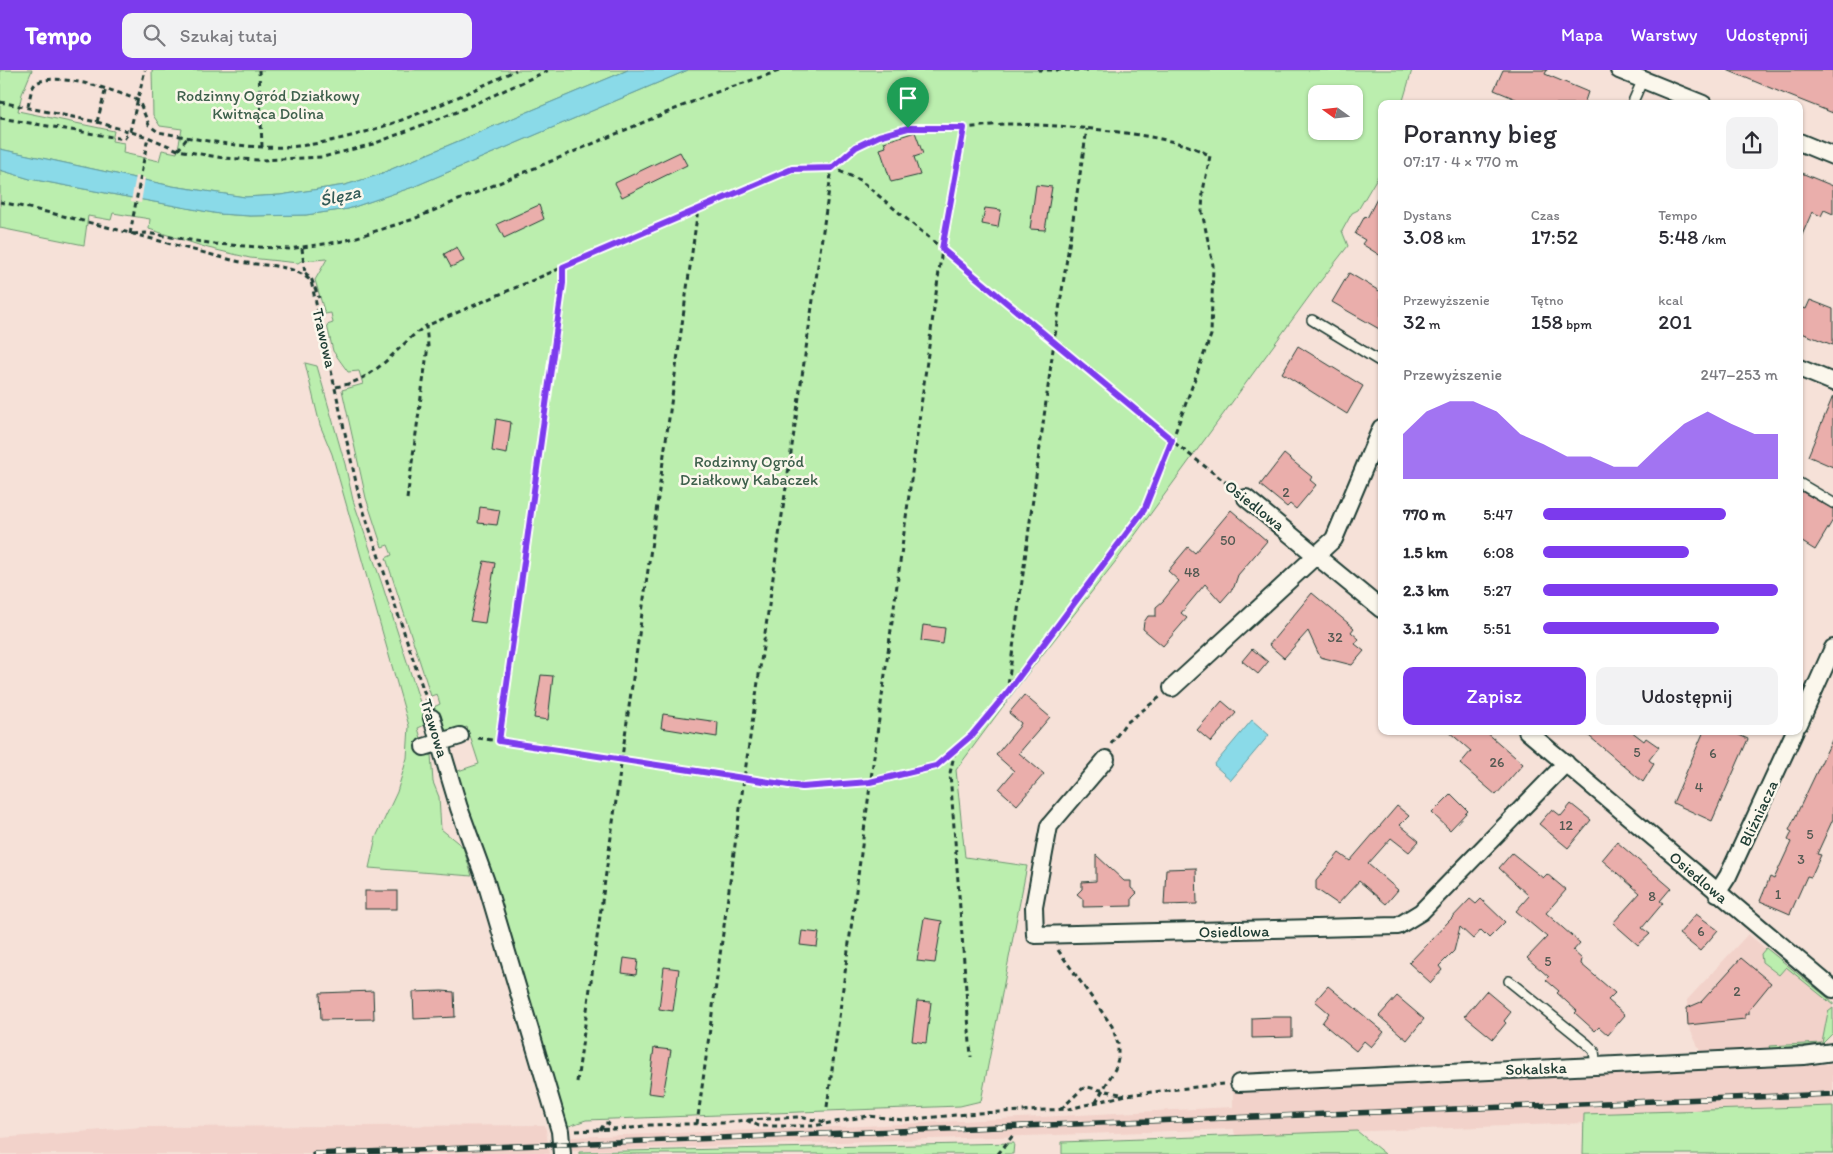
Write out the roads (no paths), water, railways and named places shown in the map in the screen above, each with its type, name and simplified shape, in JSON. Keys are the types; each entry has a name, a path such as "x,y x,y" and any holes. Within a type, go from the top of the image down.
{"street":[{"path":"1619,70 1693,100"},
{"path":"1803,144 1833,156"},
{"path":"1803,370 1833,382"},
{"path":"1172,688 1334,539 1378,435"},
{"name":"Osiedlowa","path":"1246,498 1378,606"},
{"path":"1803,715 1833,648"},
{"name":"Trawowa","path":"432,718 459,808 486,882 560,1131 562,1154"},
{"name":"Osiedlowa","path":"1533,735 1833,989"},
{"name":"Bliźniacza","path":"1717,892 1728,876 1793,735"},
{"path":"424,747 460,736"},
{"name":"Osiedlowa","path":"1106,759 1049,826 1034,908 1035,935 1398,926 1421,912 1566,763"},
{"name":"Sokalska","path":"1239,1083 1804,1056 1833,1052"}],"lane":[{"path":"1634,100 1643,79"},
{"path":"1312,320 1378,360"},
{"path":"1803,485 1833,503"},
{"path":"1509,981 1587,1044 1594,1051 1596,1066"}],"water":[{"name":"Ślęza","path":"628,70 688,70 413,187 348,209 306,215 250,216 219,214 30,179 0,170 0,149 172,186 245,197 280,195 345,185 375,176"},
{"path":"1252,720 1269,735 1231,780 1214,765"}],"railway":[{"path":"314,1154 1833,1094"}],"park label":[{"name":"Rodzinny Ogród Działkowy Kwitnąca Dolina","path":"268,104"},
{"name":"Rodzinny Ogród Działkowy Kabaczek","path":"749,470"}]}
